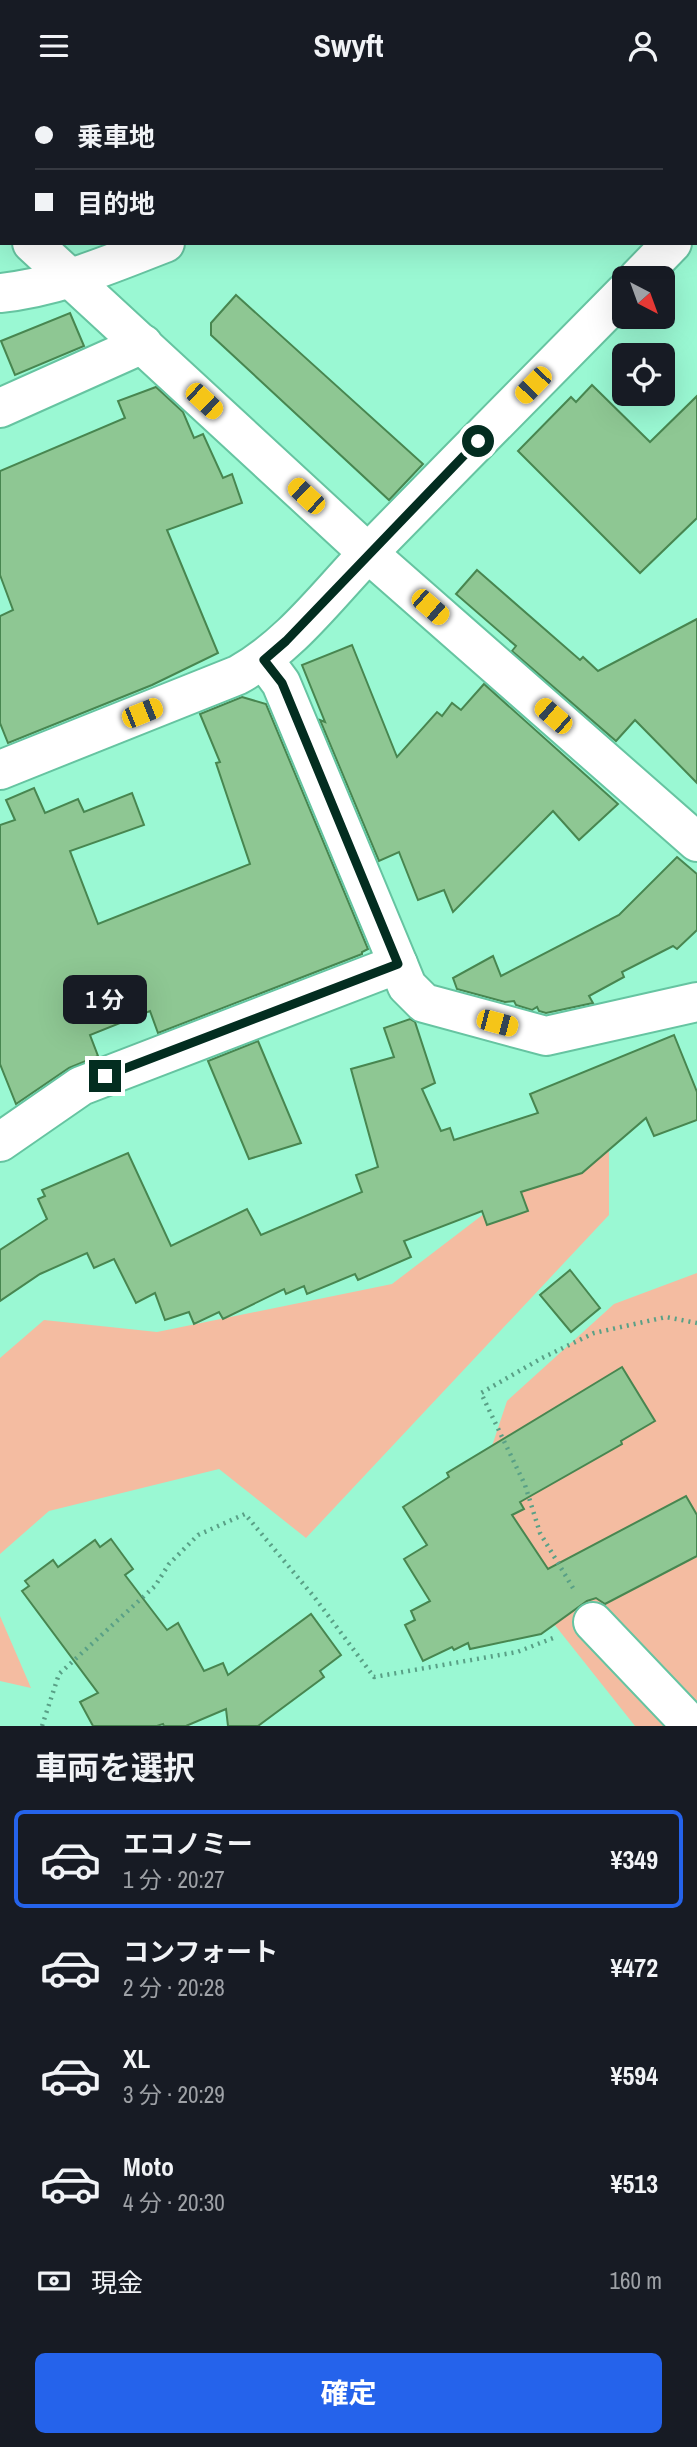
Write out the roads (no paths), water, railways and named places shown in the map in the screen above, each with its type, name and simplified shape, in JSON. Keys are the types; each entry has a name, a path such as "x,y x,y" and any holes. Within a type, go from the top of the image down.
{"street":[{"path":"0,293 29,290 52,262 153,245"},
{"path":"650,266 670,245"},
{"path":"52,262 368,553 697,842"},
{"path":"0,770 237,675 264,660 286,641 368,553 612,305"},
{"path":"0,408 142,344"},
{"path":"264,660 282,683 407,986 424,1003 546,1036 697,1002"},
{"path":"0,1142 81,1086 398,964"},
{"path":"593,1622 692,1726"}]}
